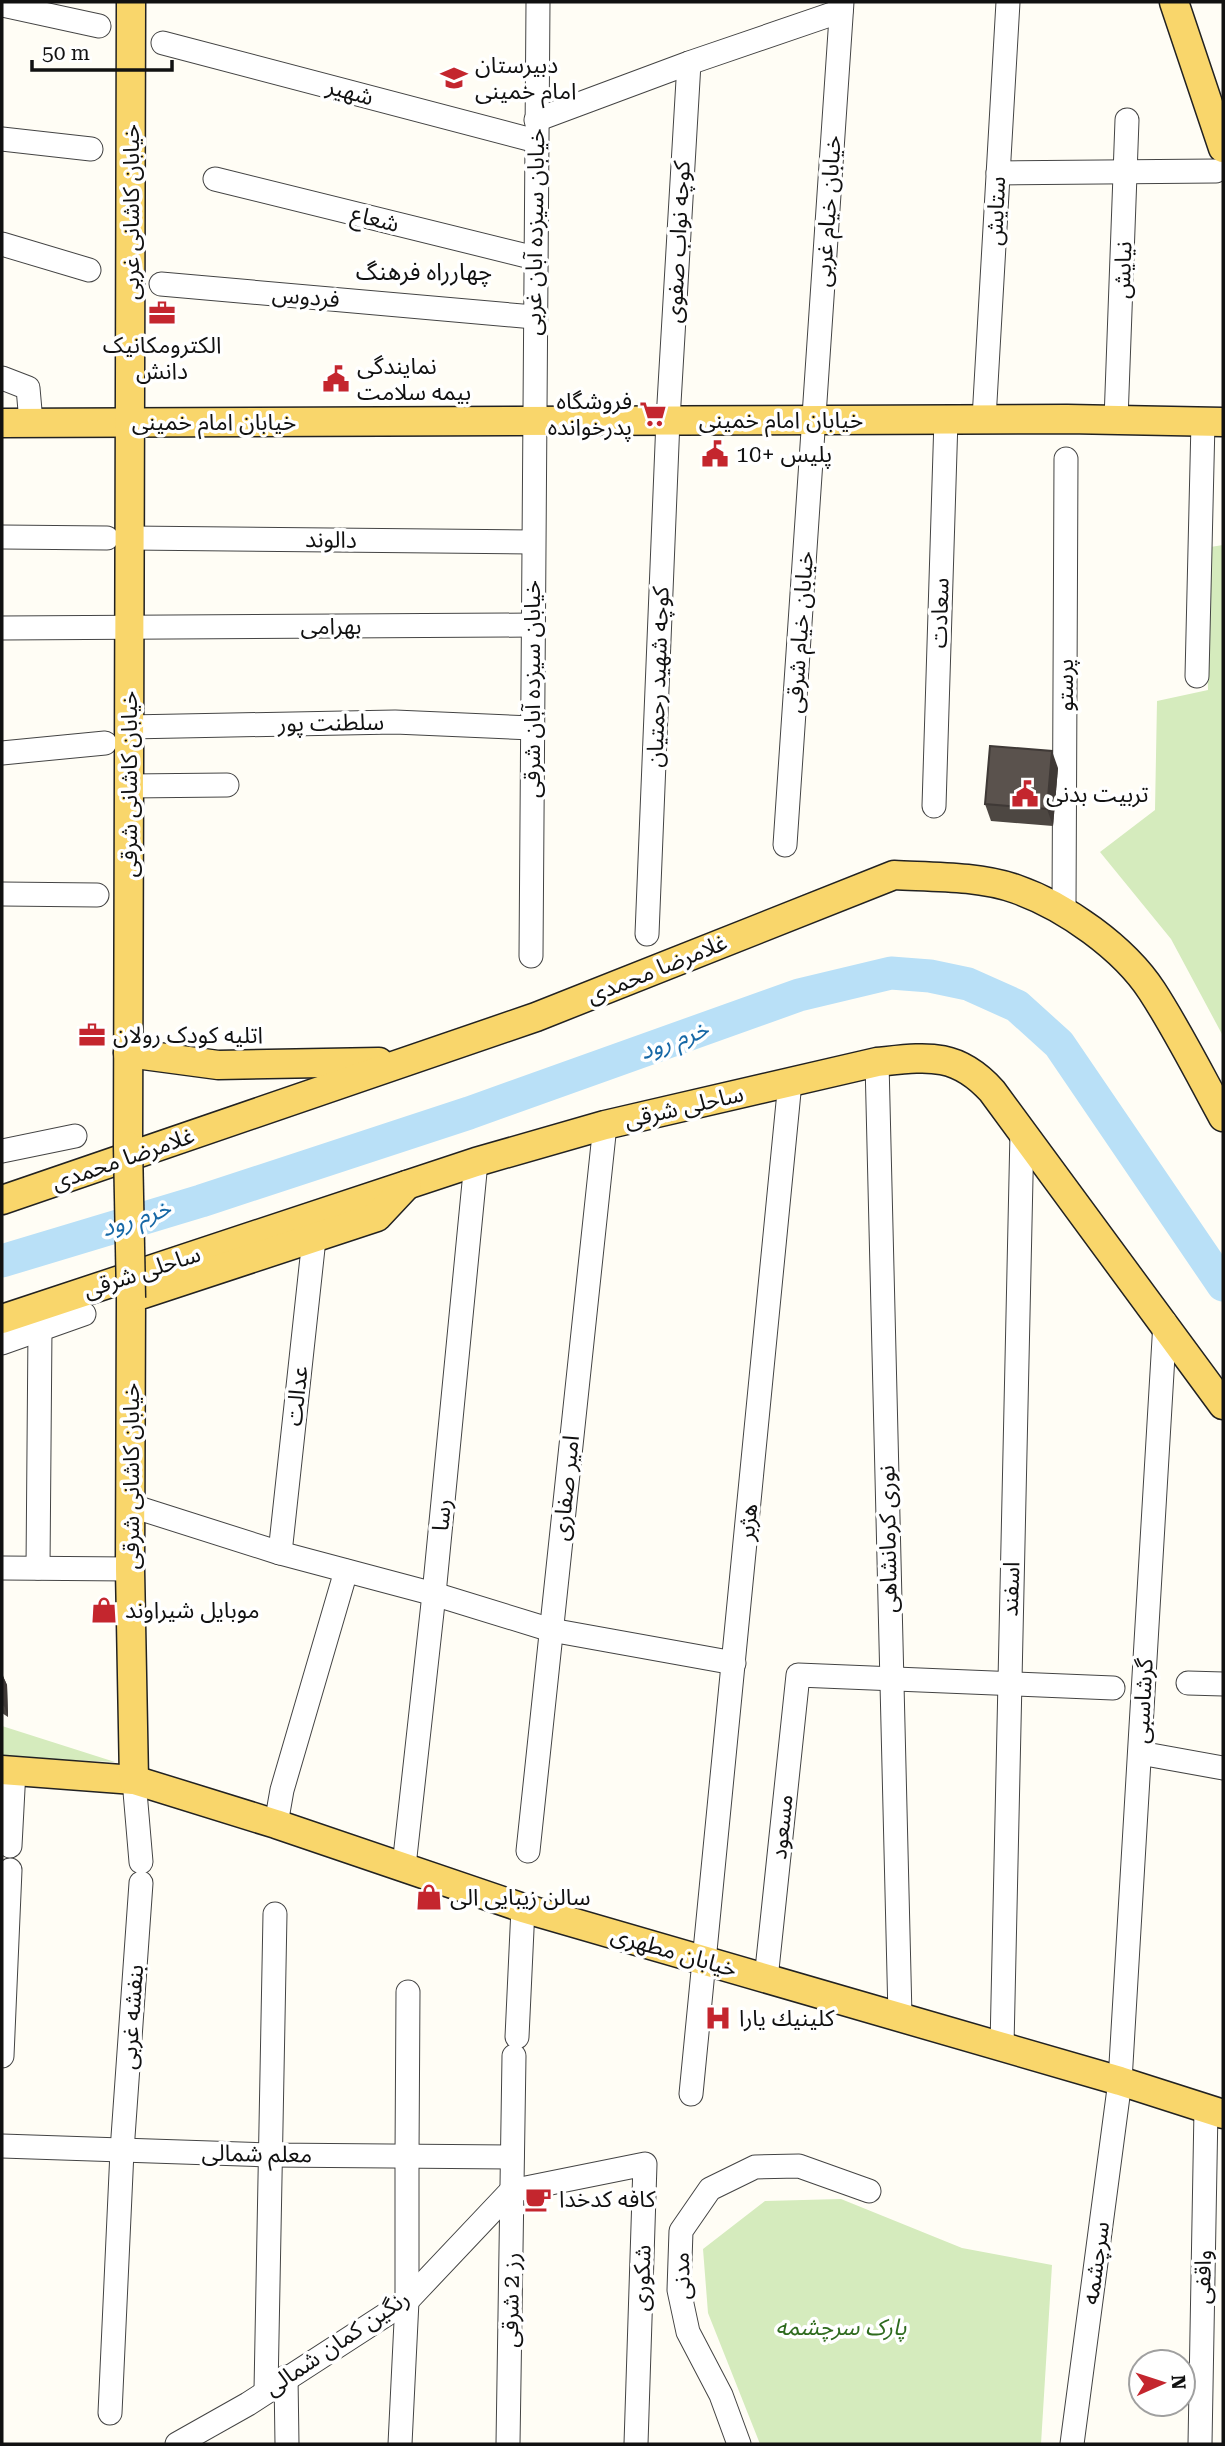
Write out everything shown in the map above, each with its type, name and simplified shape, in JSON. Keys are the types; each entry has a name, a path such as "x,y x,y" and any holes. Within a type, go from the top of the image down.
{"main road":[{"name":"خیابان کاشانی غربی","path":"130,423 131,2"},
{"path":"1174,2 1219,160"},
{"name":"خیابان امام خمینی","path":"2,423 946,419 1213,422"},
{"name":"خیابان کاشانی شرقی","path":"130,423 118,538 130,628 128,1146 134,1780"},
{"name":"غلامرضا محمدی","path":"2,1200 536,1017 894,875 954,878 1015,888 1064,910 1102,938 1151,989 1223,1117"},
{"path":"128,1054 218,1065 407,1062"},
{"name":"ساحلی شرقی","path":"2,1319 476,1162 605,1125 877,1062 919,1058 950,1060 975,1072 1165,1322 1223,1405"},
{"path":"131,1298 377,1217 408,1184"},
{"name":"خیابان مطهری","path":"8,1770 134,1780 404,1866 523,1908 1002,2046 1214,2112"}],"street":[{"name":"خیابان سیزده آبان غربی","path":"533,421 538,2"},
{"name":"ستایش","path":"984,419 1008,2"},
{"path":"2,5 99,26"},
{"path":"536,130 689,62 841,6"},
{"name":"خیابان خیام غربی","path":"814,420 841,6"},
{"name":"شهیر","path":"163,43 536,130"},
{"name":"کوچه نواب صفوی","path":"668,421 689,62"},
{"name":"نیایش","path":"1116,421 1127,120"},
{"path":"2,139 90,149"},
{"path":"998,173 1127,172 1219,160"},
{"name":"شعاع","path":"215,179 535,258"},
{"path":"2,244 89,270"},
{"name":"فردوس","path":"161,284 534,317"},
{"path":"2,378 27,388 31,422"},
{"name":"سعادت","path":"934,806 946,419"},
{"name":"خیابان خیام شرقی","path":"785,845 814,420"},
{"name":"خیابان سیزده آبان شرقی","path":"531,956 533,421"},
{"name":"کوچه شهید رحمتیان","path":"648,934 668,421"},
{"path":"1197,676 1213,422"},
{"name":"پرستو","path":"1064,910 1066,459"},
{"name":"دالوند","path":"2,537 532,542"},
{"name":"بهرامی","path":"2,628 532,625"},
{"name":"سلطنت پور","path":"129,727 395,722 532,728"},
{"path":"2,753 105,743"},
{"path":"129,786 227,785"},
{"path":"2,894 97,895"},
{"name":"نوری کرمانشاهی","path":"877,1062 900,2016"},
{"name":"هژبر","path":"691,2094 790,1082"},
{"name":"امیر صفاری","path":"528,1851 605,1125"},
{"name":"اسفند","path":"1002,2046 1022,1132"},
{"path":"2,1151 75,1136"},
{"name":"رسا","path":"404,1866 435,1594 476,1162"},
{"name":"عدالت","path":"280,1553 314,1239"},
{"path":"2,1343 84,1314"},
{"name":"گرشاسبی","path":"1120,2081 1165,1322"},
{"path":"38,1568 40,1328"},
{"path":"132,1506 280,1553 435,1594 551,1630 734,1663"},
{"path":"2,1568 130,1569"},
{"path":"276,1824 282,1790 346,1571"},
{"name":"مسعود","path":"766,1979 798,1675 892,1679"},
{"path":"892,1679 1113,1688"},
{"path":"1188,1683 1223,1684"},
{"path":"1140,1753 1223,1768"},
{"path":"8,1770 10,1846"},
{"name":"بنفشه غربی","path":"110,2413 122,2151 141,1873 134,1780"},
{"path":"2,2056 10,1870"},
{"name":"رز 2 شرقی","path":"508,2444 515,2046 523,1908"},
{"path":"266,2390 275,1914"},
{"path":"400,2444 407,2301 408,1992"},
{"name":"سرچشمه","path":"1072,2444 1120,2081"},
{"name":"واقفی","path":"1200,2444 1214,2112"},
{"name":"معلم شمالی","path":"2,2146 407,2161 512,2157"},
{"name":"شکوری","path":"511,2191 645,2164 636,2444"},
{"name":"مدنی","path":"739,2444 721,2395 688,2332 679,2290 681,2231 710,2189 755,2167 799,2166 869,2191"},
{"name":"رنگین کمان شمالی","path":"177,2444 248,2404 407,2301 511,2191"},
{"path":"286,2377 287,2444"}],"green space":[{"path":"1223,545 1223,1036 1171,939 1100,852 1155,810 1157,701 1208,690 1204,548"},
{"path":"2,1726 115,1762 2,1757"},
{"name":"پارک سرچشمه","path":"841,2199 962,2248 1052,2265 1041,2444 760,2444 708,2313 703,2249 765,2201"}],"building":[{"name":"تربیت بدنی","path":"990,746 1052,751 1047,809 985,804"}],"waterway":[{"name":"خرم رود","path":"2,1261 201,1201 469,1113 799,995 891,973 930,976 968,984 1017,1006 1059,1044 1223,1285"}],"place":[{"name":"دبیرستان امام خمینی","path":"454,78"},
{"name":"الکترومکانیک دانش","path":"162,313"},
{"name":"نمایندگی بیمه سلامت","path":"336,379"},
{"name":"فروشگاه پدرخوانده","path":"653,414"},
{"name":"پلیس +10","path":"715,454"},
{"name":"تربیت بدنی","path":"1025,794"},
{"name":"اتلیه کودک رولان","path":"92,1035"},
{"name":"موبایل شیراوند","path":"104,1610"},
{"name":"سالن زیبایی الی","path":"429,1897"},
{"name":"كلينيك يارا","path":"718,2018"},
{"name":"کافه کدخدا","path":"538,2199"}],"district":[{"name":"چهارراه فرهنگ","path":"424,272"}]}
